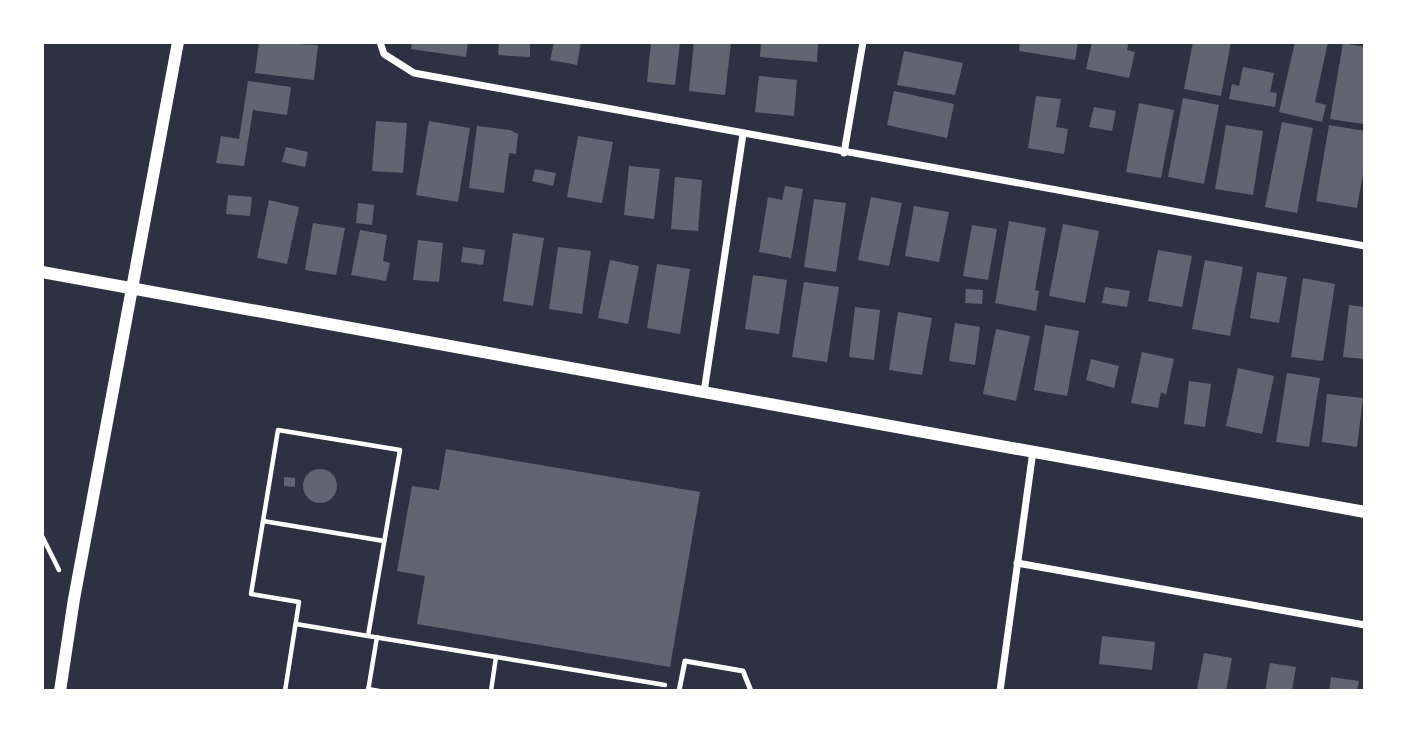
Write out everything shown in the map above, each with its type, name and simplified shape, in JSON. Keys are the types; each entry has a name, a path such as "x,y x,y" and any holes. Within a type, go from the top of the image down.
{"street":[{"path":"60,691 74,599 178,42"},
{"path":"380,42 384,54 414,73 1365,246"},
{"path":"845,153 863,42"},
{"path":"704,391 743,134"},
{"path":"42,272 1365,512"},
{"path":"1000,691 1033,451"},
{"path":"1017,563 1365,625"}],"lane":[{"path":"680,689 685,661 743,671 751,691"}],"path":[{"path":"285,691 299,602 251,594 278,430 400,450 368,636"},
{"path":"263,521 384,541"},
{"path":"296,624 680,689"},
{"path":"377,638 368,690 379,691"},
{"path":"491,691 496,657"}],"building":[{"path":"259,42 318,45 314,80 255,73"},
{"path":"412,42 468,42 466,57 411,49"},
{"path":"499,42 530,42 530,57 498,55"},
{"path":"554,42 581,42 577,65 550,60"},
{"path":"651,42 680,42 675,85 647,82"},
{"path":"694,42 731,42 725,95 689,91"},
{"path":"761,42 818,42 817,62 760,57"},
{"path":"1020,42 1078,42 1075,60 1019,51"},
{"path":"1092,42 1129,42 1127,50 1135,52 1129,78 1086,69"},
{"path":"1193,42 1231,42 1221,96 1184,89"},
{"path":"1295,42 1328,42 1315,102 1326,105 1322,122 1279,112"},
{"path":"1343,43 1365,47 1363,124 1330,119"},
{"path":"904,51 963,63 955,95 897,85"},
{"path":"1243,67 1274,73 1270,92 1277,93 1275,107 1229,99 1232,84 1239,86"},
{"path":"759,76 797,80 794,116 755,112"},
{"path":"248,81 291,87 287,115 253,110 244,166 216,163 221,136 239,139"},
{"path":"894,91 954,104 947,138 887,125"},
{"path":"1036,96 1061,99 1056,127 1068,129 1064,154 1028,148"},
{"path":"1183,98 1219,105 1204,184 1168,177"},
{"path":"1139,103 1174,110 1161,178 1126,172"},
{"path":"1094,107 1116,111 1112,131 1089,127"},
{"path":"376,121 407,123 403,173 372,171"},
{"path":"429,121 470,128 458,202 416,195"},
{"path":"1282,122 1313,128 1297,213 1265,207"},
{"path":"1226,125 1263,131 1253,195 1215,189"},
{"path":"1329,125 1365,131 1365,162 1357,208 1316,201"},
{"path":"477,126 510,130 518,134 516,154 509,153 504,193 469,188"},
{"path":"578,136 613,142 602,203 567,197"},
{"path":"286,147 308,152 305,167 282,162"},
{"path":"629,166 660,169 654,219 624,215"},
{"path":"535,169 556,173 553,186 532,181"},
{"path":"675,177 702,180 698,231 671,229"},
{"path":"785,186 803,189 791,258 759,252 768,197 782,200"},
{"path":"228,195 252,197 250,216 226,214"},
{"path":"871,197 902,203 889,266 858,260"},
{"path":"814,199 846,203 836,272 804,267"},
{"path":"269,200 299,207 287,264 257,258"},
{"path":"358,203 374,205 372,225 356,223"},
{"path":"914,206 949,212 939,262 905,256"},
{"path":"1009,221 1046,228 1035,290 1039,291 1036,311 995,303"},
{"path":"313,223 345,228 336,275 305,270"},
{"path":"1063,224 1099,231 1085,303 1049,296"},
{"path":"972,225 997,229 988,280 963,276"},
{"path":"360,230 387,235 383,261 390,263 386,281 351,275"},
{"path":"513,233 544,238 533,306 503,301"},
{"path":"418,240 443,243 439,282 413,280"},
{"path":"463,247 485,250 483,265 461,262"},
{"path":"558,247 591,251 582,314 549,309"},
{"path":"1158,250 1192,256 1182,307 1148,301"},
{"path":"610,260 639,266 628,324 598,318"},
{"path":"1205,260 1243,267 1230,336 1192,329"},
{"path":"657,264 690,269 680,334 647,328"},
{"path":"1257,272 1287,277 1279,323 1250,318"},
{"path":"753,275 787,280 779,334 745,329"},
{"path":"1303,278 1335,284 1323,361 1291,357"},
{"path":"804,282 839,287 827,362 792,357"},
{"path":"1105,287 1130,291 1127,307 1102,303"},
{"path":"966,289 983,290 982,304 965,303"},
{"path":"1349,305 1365,307 1365,359 1343,357"},
{"path":"855,307 880,310 874,360 849,357"},
{"path":"898,312 932,318 922,375 889,370"},
{"path":"955,323 980,327 975,365 949,361"},
{"path":"1045,325 1079,331 1067,396 1034,390"},
{"path":"996,329 1030,336 1016,401 983,394"},
{"path":"1142,352 1174,359 1166,395 1161,392 1158,408 1131,403"},
{"path":"1091,359 1119,366 1114,388 1086,380"},
{"path":"1238,368 1274,376 1262,434 1226,426"},
{"path":"1287,373 1320,378 1309,447 1276,442"},
{"path":"1189,381 1211,384 1205,427 1184,424"},
{"path":"1327,394 1363,398 1357,447 1322,442"},
{"path":"446,449 700,492 670,667 417,624 425,576 397,571 412,486 439,490"},
{"path":"320,469 332,474 337,486 332,498 320,503 308,498 303,486 308,474"},
{"path":"284,477 295,478 295,487 284,486"},
{"path":"1102,636 1155,642 1152,670 1099,664"},
{"path":"1204,653 1232,658 1226,691 1197,689"},
{"path":"1270,663 1296,667 1292,691 1265,691"},
{"path":"1331,677 1359,681 1357,691 1329,691"}]}
